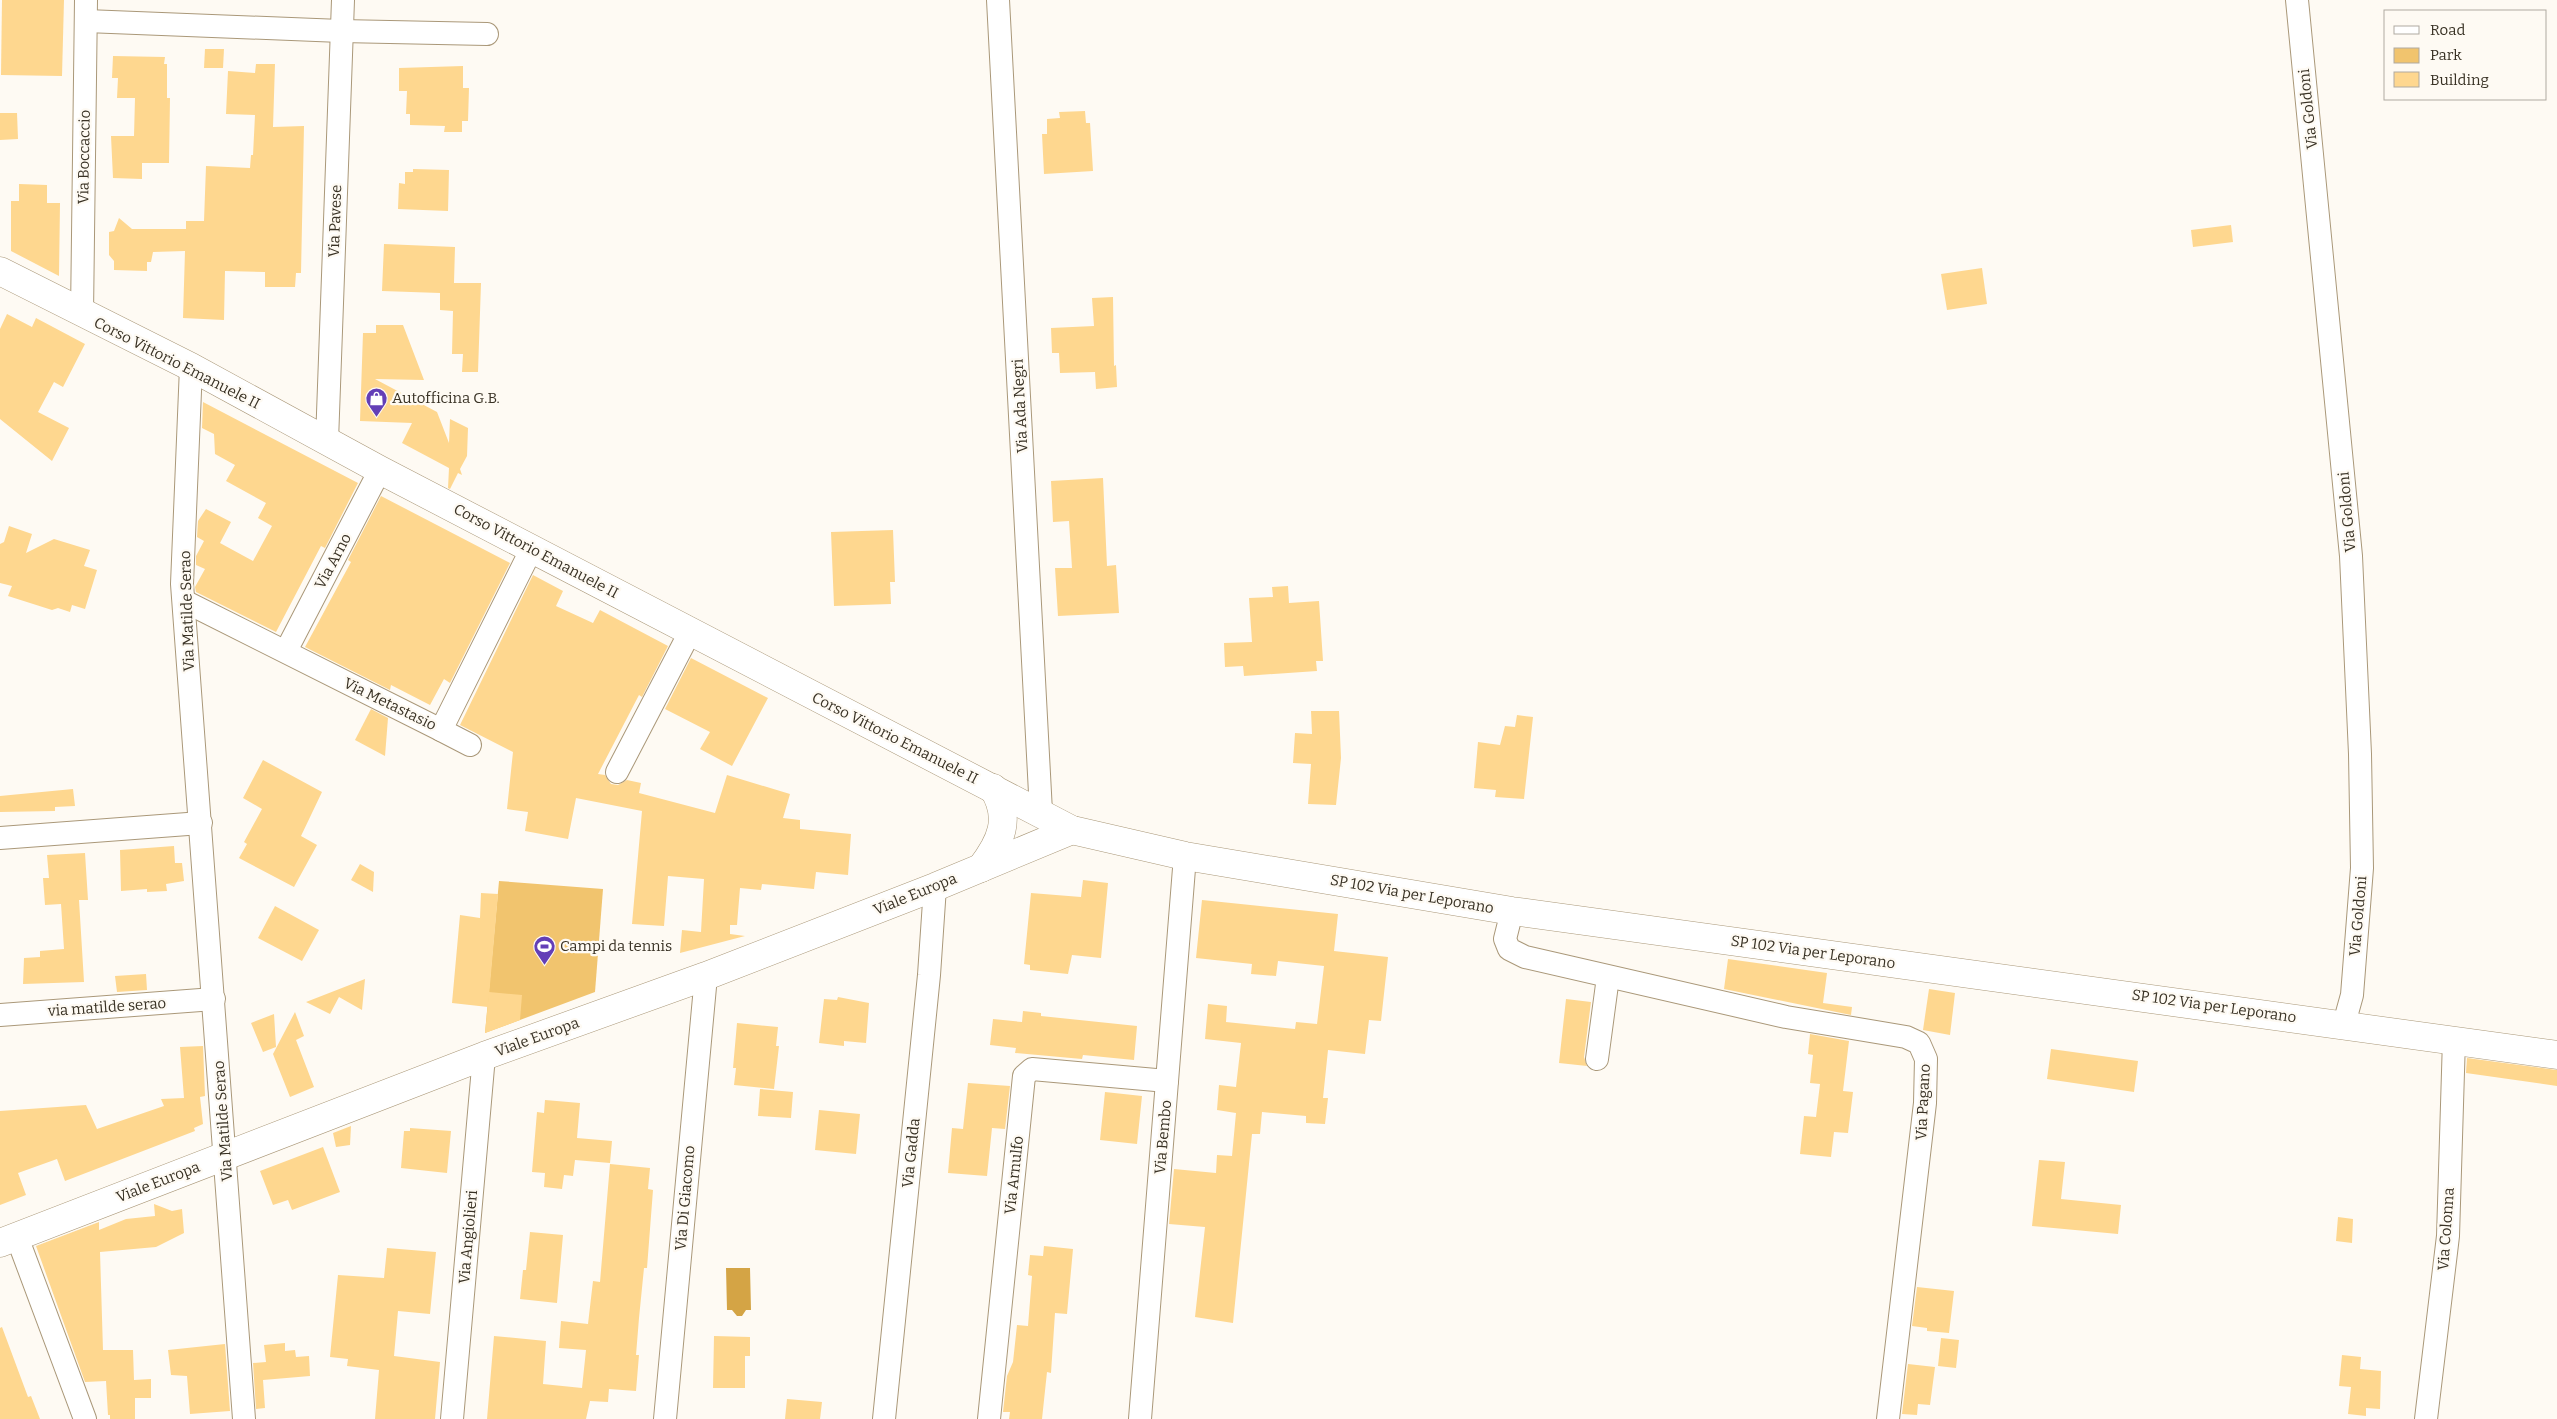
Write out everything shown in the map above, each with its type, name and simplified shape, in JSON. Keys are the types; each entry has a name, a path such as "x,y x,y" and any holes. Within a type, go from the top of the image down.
{"street":[{"name":"Via Pavese","path":"327,441 342,0"},
{"name":"Via Ada Negri","path":"998,0 1041,812"},
{"name":"Via Goldoni","path":"2297,0 2351,556 2360,744 2362,868 2352,995 2344,1024"},
{"path":"86,10 341,31 487,34"},
{"name":"Via Boccaccio","path":"82,314 86,10"},
{"name":"Corso Vittorio Emanuele II","path":"0,271 82,314 191,367 380,470 1041,812 1072,830"},
{"name":"Via Matilde Serao","path":"191,367 182,584 226,1156 244,1419"},
{"name":"Via Arno","path":"286,651 380,470"},
{"name":"Via Metastasio","path":"184,600 441,730 532,548"},
{"path":"617,772 690,632"},
{"path":"441,730 470,745"},
{"path":"981,868 997,847 1003,830 1001,804 993,788"},
{"path":"0,838 201,823"},
{"name":"SP 102 Via per Leporano","path":"1072,830 1185,856 1512,910 2557,1054"},
{"name":"Viale Europa","path":"8,1240 484,1056 706,976 935,887 1072,830"},
{"name":"Via Bembo","path":"1140,1419 1185,856"},
{"name":"Via Gadda","path":"884,1419 935,887"},
{"name":"Via Pagano","path":"1512,910 1505,939 1509,949 1525,957 1786,1017 1906,1037 1919,1043 1926,1059 1925,1103 1888,1419"},
{"name":"Via Di Giacomo","path":"664,1419 706,976"},
{"path":"1597,1059 1608,976"},
{"name":"via matilde serao","path":"0,1015 214,999"},
{"name":"Via Colonna","path":"2426,1419 2448,1236 2454,1039"},
{"name":"Via Angiolieri","path":"452,1419 484,1056"},
{"name":"Via Arnulfo","path":"989,1419 1024,1076 1032,1069 1167,1081"},
{"path":"8,1240 85,1419"}],"green space":[{"name":"Campi da tennis","path":"499,881 603,889 595,992 485,1033"}],"shaded area":[{"path":"726,1268 750,1268 751,1310 746,1310 742,1316 737,1316 732,1310 727,1310"}],"building":[{"path":"2,0 64,0 62,76 1,75"},
{"path":"205,49 224,49 223,68 204,68"},
{"path":"113,56 165,57 164,64 167,64 167,98 170,98 169,163 142,163 142,179 113,178 111,136 134,136 135,98 117,98 118,78 112,78"},
{"path":"256,64 275,64 273,127 304,126 301,273 296,273 295,287 265,287 265,272 225,271 224,320 183,318 185,251 153,252 151,262 147,262 147,271 114,270 114,261 109,255 109,232 114,231 119,218 132,229 186,229 186,221 204,221 206,166 250,168 251,155 253,155 255,115 226,114 228,71 255,73"},
{"path":"463,66 463,88 469,88 468,121 462,121 462,132 444,132 445,126 410,125 410,114 406,114 407,91 399,91 399,68"},
{"path":"1085,111 1086,123 1090,123 1093,171 1044,174 1042,134 1047,134 1047,119 1060,118 1059,112"},
{"path":"0,113 17,113 18,139 0,140"},
{"path":"413,169 449,170 448,211 398,209 399,183 405,184 405,172 413,172"},
{"path":"19,184 47,185 47,203 60,203 59,276 11,251 11,201 19,201"},
{"path":"2231,225 2233,242 2193,247 2191,230"},
{"path":"384,244 455,247 454,283 481,283 478,372 462,372 463,354 452,354 453,311 440,310 440,293 382,291"},
{"path":"1982,268 1987,304 1947,310 1941,274"},
{"path":"1113,297 1114,366 1116,365 1117,387 1096,389 1095,372 1060,373 1059,353 1052,353 1051,328 1094,326 1092,298"},
{"path":"7,314 32,327 36,318 85,344 63,387 54,382 38,412 69,428 52,461 0,419 0,329"},
{"path":"376,325 403,325 424,380 375,379 437,412 449,443 450,419 468,428 467,456 460,469 462,475 458,473 450,489 448,488 449,468 402,443 412,423 360,421 363,333 376,333"},
{"path":"203,402 358,483 325,548 321,546 276,632 196,592 195,587 205,569 196,565 196,556 204,541 197,537 198,521 206,509 231,522 220,543 253,561 272,526 258,518 266,503 226,481 235,465 215,454 214,434 202,428"},
{"path":"1103,478 1107,566 1116,565 1119,613 1058,616 1055,568 1072,568 1069,521 1053,522 1051,481"},
{"path":"381,496 510,563 450,683 444,679 430,705 391,685 390,690 305,647 351,562 348,560"},
{"path":"9,526 32,534 26,553 54,539 90,550 84,566 97,570 85,609 72,605 70,612 58,608 52,610 8,596 12,586 0,583 0,544 4,542"},
{"path":"893,530 895,582 890,582 891,604 834,606 831,532"},
{"path":"533,575 563,591 556,606 593,623 600,610 668,646 642,697 639,695 598,774 605,775 611,784 618,785 627,780 641,783 639,793 715,813 727,775 790,794 783,818 800,820 800,829 851,834 848,875 816,872 814,889 762,884 761,890 740,888 737,925 730,925 730,934 745,936 680,953 682,930 701,932 704,879 668,876 664,926 632,924 642,811 576,798 568,839 525,831 528,812 507,809 513,752 460,725"},
{"path":"1288,586 1289,603 1319,601 1323,661 1316,661 1317,671 1244,676 1243,666 1225,667 1224,643 1252,642 1249,598 1273,597 1272,587"},
{"path":"691,658 768,698 732,766 700,749 710,732 665,709"},
{"path":"371,709 388,718 385,756 355,740"},
{"path":"1311,711 1339,711 1341,758 1336,805 1308,804 1311,764 1293,763 1295,733 1312,734"},
{"path":"1517,715 1533,717 1524,799 1495,797 1496,790 1474,788 1478,742 1500,745 1505,726 1515,727"},
{"path":"263,760 322,792 301,836 317,845 294,887 239,858 247,844 244,842 262,809 243,798"},
{"path":"73,789 75,806 55,807 55,811 0,812 0,796"},
{"path":"174,846 175,863 182,863 184,881 166,884 167,891 147,892 147,889 121,891 120,850"},
{"path":"85,853 88,900 79,900 84,982 23,984 24,958 40,957 40,951 64,949 61,904 45,905 43,878 49,878 47,855"},
{"path":"360,864 374,872 373,892 351,880"},
{"path":"1083,880 1108,883 1101,958 1072,955 1068,974 1030,970 1030,965 1024,964 1031,893 1081,897"},
{"path":"481,893 498,894 488,1007 452,1003 460,915 480,918"},
{"path":"1202,900 1338,914 1334,951 1388,957 1381,1021 1369,1020 1365,1054 1328,1050 1323,1098 1328,1098 1325,1124 1306,1123 1306,1116 1262,1112 1260,1134 1252,1134 1233,1323 1195,1317 1205,1227 1169,1224 1174,1169 1216,1173 1217,1155 1232,1156 1236,1113 1217,1110 1219,1085 1236,1087 1241,1043 1205,1039 1208,1004 1227,1006 1226,1022 1295,1029 1296,1022 1317,1024 1324,966 1278,961 1276,976 1251,974 1252,964 1196,958"},
{"path":"275,906 319,930 302,961 258,938"},
{"path":"1728,959 1827,973 1823,1003 1852,1007 1851,1015 1724,989"},
{"path":"146,974 147,990 117,992 115,976"},
{"path":"365,979 362,1010 339,997 330,1014 306,1002"},
{"path":"1929,989 1955,993 1950,1035 1923,1030"},
{"path":"489,992 522,995 520,1020 485,1033"},
{"path":"838,997 869,1003 866,1043 844,1041 844,1046 819,1043 824,999 837,1000"},
{"path":"1566,999 1591,1002 1584,1057 1587,1066 1559,1063"},
{"path":"1023,1011 1041,1013 1041,1016 1137,1026 1134,1060 1083,1055 1082,1059 1015,1053 1016,1048 990,1045 993,1019 1022,1022"},
{"path":"295,1012 304,1036 296,1040 314,1087 290,1097 273,1054"},
{"path":"274,1014 276,1047 263,1052 251,1023"},
{"path":"737,1023 778,1027 776,1046 779,1046 774,1089 734,1085 736,1068 733,1068"},
{"path":"1810,1034 1849,1041 1843,1091 1853,1092 1848,1133 1834,1132 1831,1157 1800,1154 1804,1116 1816,1117 1820,1084 1810,1083 1813,1055 1808,1054"},
{"path":"203,1046 205,1096 200,1097 203,1124 194,1128 195,1131 65,1181 57,1159 18,1173 26,1195 0,1205 0,1111 86,1105 97,1129 164,1106 161,1099 184,1098 180,1047"},
{"path":"2051,1049 2138,1061 2134,1092 2047,1079"},
{"path":"2467,1058 2557,1070 2557,1086 2466,1073"},
{"path":"968,1083 1010,1086 1005,1129 992,1128 987,1176 948,1173 952,1128 963,1129"},
{"path":"760,1089 793,1092 791,1118 758,1116"},
{"path":"1105,1092 1142,1096 1137,1144 1100,1140"},
{"path":"545,1100 580,1103 577,1138 612,1141 610,1163 575,1160 573,1176 564,1175 562,1189 544,1187 545,1173 532,1172 537,1112 544,1113"},
{"path":"819,1110 860,1114 856,1154 815,1150"},
{"path":"351,1126 350,1145 336,1147 333,1133"},
{"path":"410,1128 451,1131 447,1173 401,1168 404,1131 410,1131"},
{"path":"323,1147 340,1192 292,1210 288,1200 273,1205 260,1171"},
{"path":"2039,1160 2065,1162 2061,1199 2121,1205 2118,1234 2032,1226"},
{"path":"610,1164 650,1168 648,1189 653,1190 647,1268 644,1268 639,1318 636,1355 639,1355 636,1391 609,1389 608,1402 590,1401 586,1419 487,1419 494,1336 546,1341 543,1384 582,1388 586,1350 559,1348 561,1321 588,1324 593,1281 600,1282"},
{"path":"154,1204 172,1211 182,1209 184,1233 156,1247 100,1252 103,1350 133,1350 134,1380 151,1379 151,1398 135,1398 135,1419 110,1419 110,1415 108,1415 106,1381 85,1382 36,1246 99,1222 99,1230 126,1219 155,1216"},
{"path":"2338,1217 2353,1219 2352,1243 2336,1241"},
{"path":"530,1232 563,1235 557,1303 520,1299 523,1270 526,1270"},
{"path":"1044,1246 1073,1249 1067,1314 1055,1313 1051,1373 1047,1372 1042,1419 1009,1419 1010,1412 1003,1412 1007,1376 1013,1362 1017,1325 1028,1326 1032,1276 1028,1275 1030,1255 1043,1256"},
{"path":"387,1248 436,1252 430,1314 398,1311 394,1356 440,1362 435,1419 375,1419 379,1370 347,1366 348,1359 330,1357 338,1275 384,1278"},
{"path":"1917,1287 1954,1291 1949,1333 1927,1331 1927,1328 1912,1326"},
{"path":"2,1327 28,1397 31,1396 40,1419 0,1419 0,1328"},
{"path":"714,1336 750,1337 750,1356 745,1356 745,1388 713,1388"},
{"path":"1941,1338 1959,1340 1956,1368 1938,1366"},
{"path":"285,1343 285,1351 295,1350 296,1357 309,1356 310,1376 263,1380 265,1408 256,1409 253,1363 266,1362 264,1345"},
{"path":"225,1344 230,1411 190,1414 187,1376 171,1375 168,1350"},
{"path":"2342,1355 2361,1357 2360,1369 2381,1371 2380,1409 2366,1408 2366,1416 2348,1414 2351,1387 2339,1386"},
{"path":"1908,1364 1935,1367 1930,1405 1918,1404 1917,1415 1902,1414"},
{"path":"787,1399 822,1402 820,1419 785,1419"}],"place":[{"name":"Autofficina G.B.","path":"376,417"},
{"name":"Campi da tennis","path":"544,965"}]}
